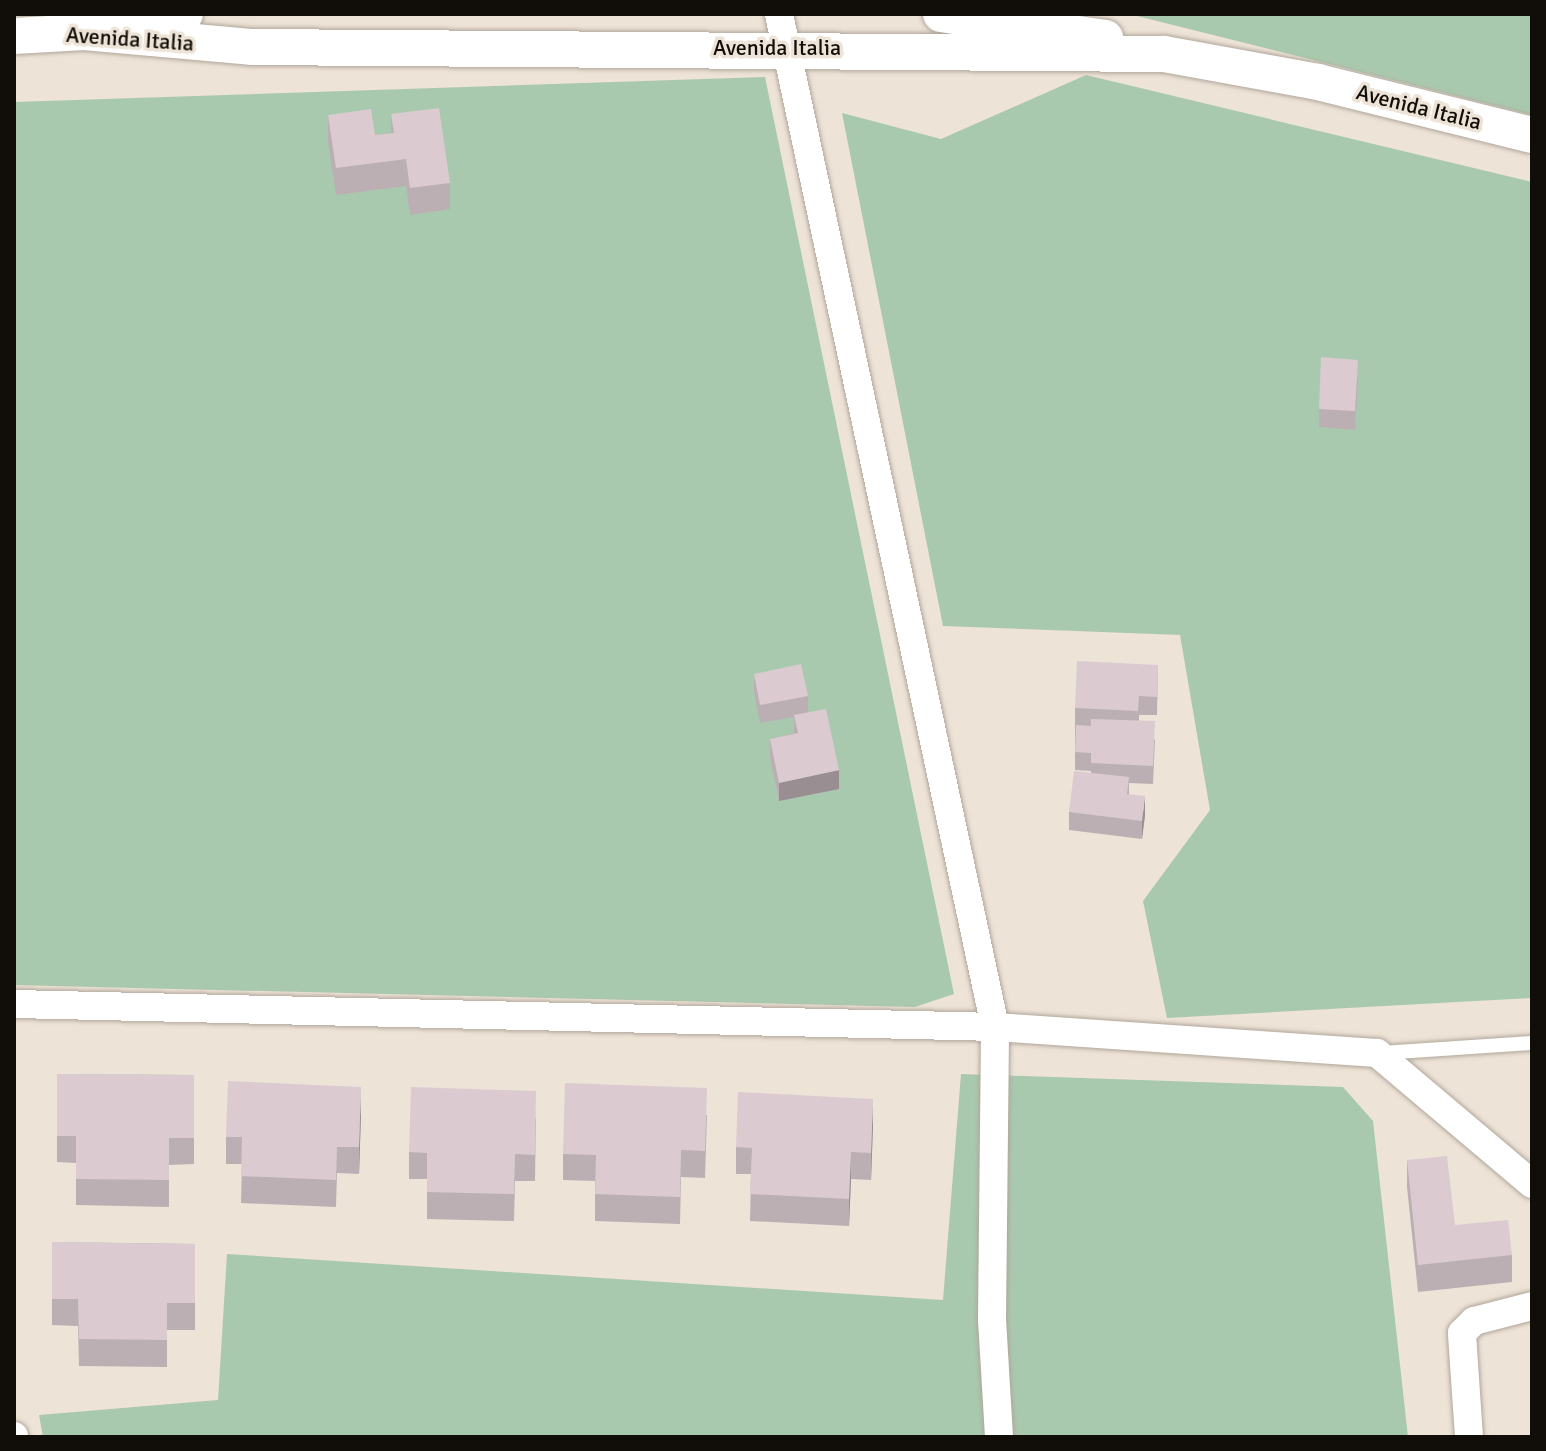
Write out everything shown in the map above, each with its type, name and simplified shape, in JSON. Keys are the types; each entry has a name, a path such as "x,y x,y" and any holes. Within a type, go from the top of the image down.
{"street":[{"path":"84,32 185,14"},
{"path":"941,14 1047,24 1164,54"},
{"path":"781,31 995,1027 992,1320 999,1437"},
{"name":"Avenida Italia","path":"14,36 84,32 253,47 781,31 1164,54 1318,82 1532,135"},
{"path":"14,1004 995,1027 1377,1053 1532,1184"},
{"path":"1469,1437 1462,1333 1474,1321 1532,1306"}],"lane":[{"path":"1377,1053 1532,1043"}],"green space":[{"path":"1129,14 1532,14 1532,115"},
{"path":"1086,75 1532,182 1532,998 1167,1018 1143,901 1210,810 1180,635 943,626 842,113 941,139"},
{"path":"765,77 954,994 915,1007 14,985 14,102"},
{"path":"961,1074 1343,1087 1373,1121 1408,1437 43,1437 39,1415 218,1400 227,1254 943,1300"}],"building":[{"path":"439,108 450,183 410,188 406,159 336,168 328,115 371,109 375,135 394,133 391,114"},
{"path":"1321,357 1358,360 1355,411 1319,409"},
{"path":"1077,661 1158,665 1157,697 1139,696 1138,711 1075,708"},
{"path":"801,664 808,696 760,705 754,674"},
{"path":"826,709 839,770 779,783 770,739 798,733 794,715"},
{"path":"1091,719 1155,721 1153,766 1091,763 1091,753 1075,752 1076,725 1091,726"},
{"path":"1074,771 1129,777 1127,794 1145,796 1142,821 1069,812"},
{"path":"57,1074 194,1075 194,1138 169,1138 169,1180 76,1179 76,1136 57,1136"},
{"path":"228,1081 361,1087 359,1147 337,1147 336,1180 241,1176 242,1137 226,1137"},
{"path":"565,1083 707,1088 705,1151 681,1150 680,1197 595,1194 596,1155 563,1154"},
{"path":"411,1087 536,1091 535,1155 515,1154 514,1194 427,1192 427,1153 409,1152"},
{"path":"738,1092 873,1099 871,1153 851,1152 849,1199 750,1194 752,1148 736,1147"},
{"path":"1447,1156 1455,1225 1508,1220 1512,1255 1418,1265 1407,1160"},
{"path":"52,1242 195,1244 195,1303 167,1303 167,1340 79,1339 78,1299 52,1299"}]}
